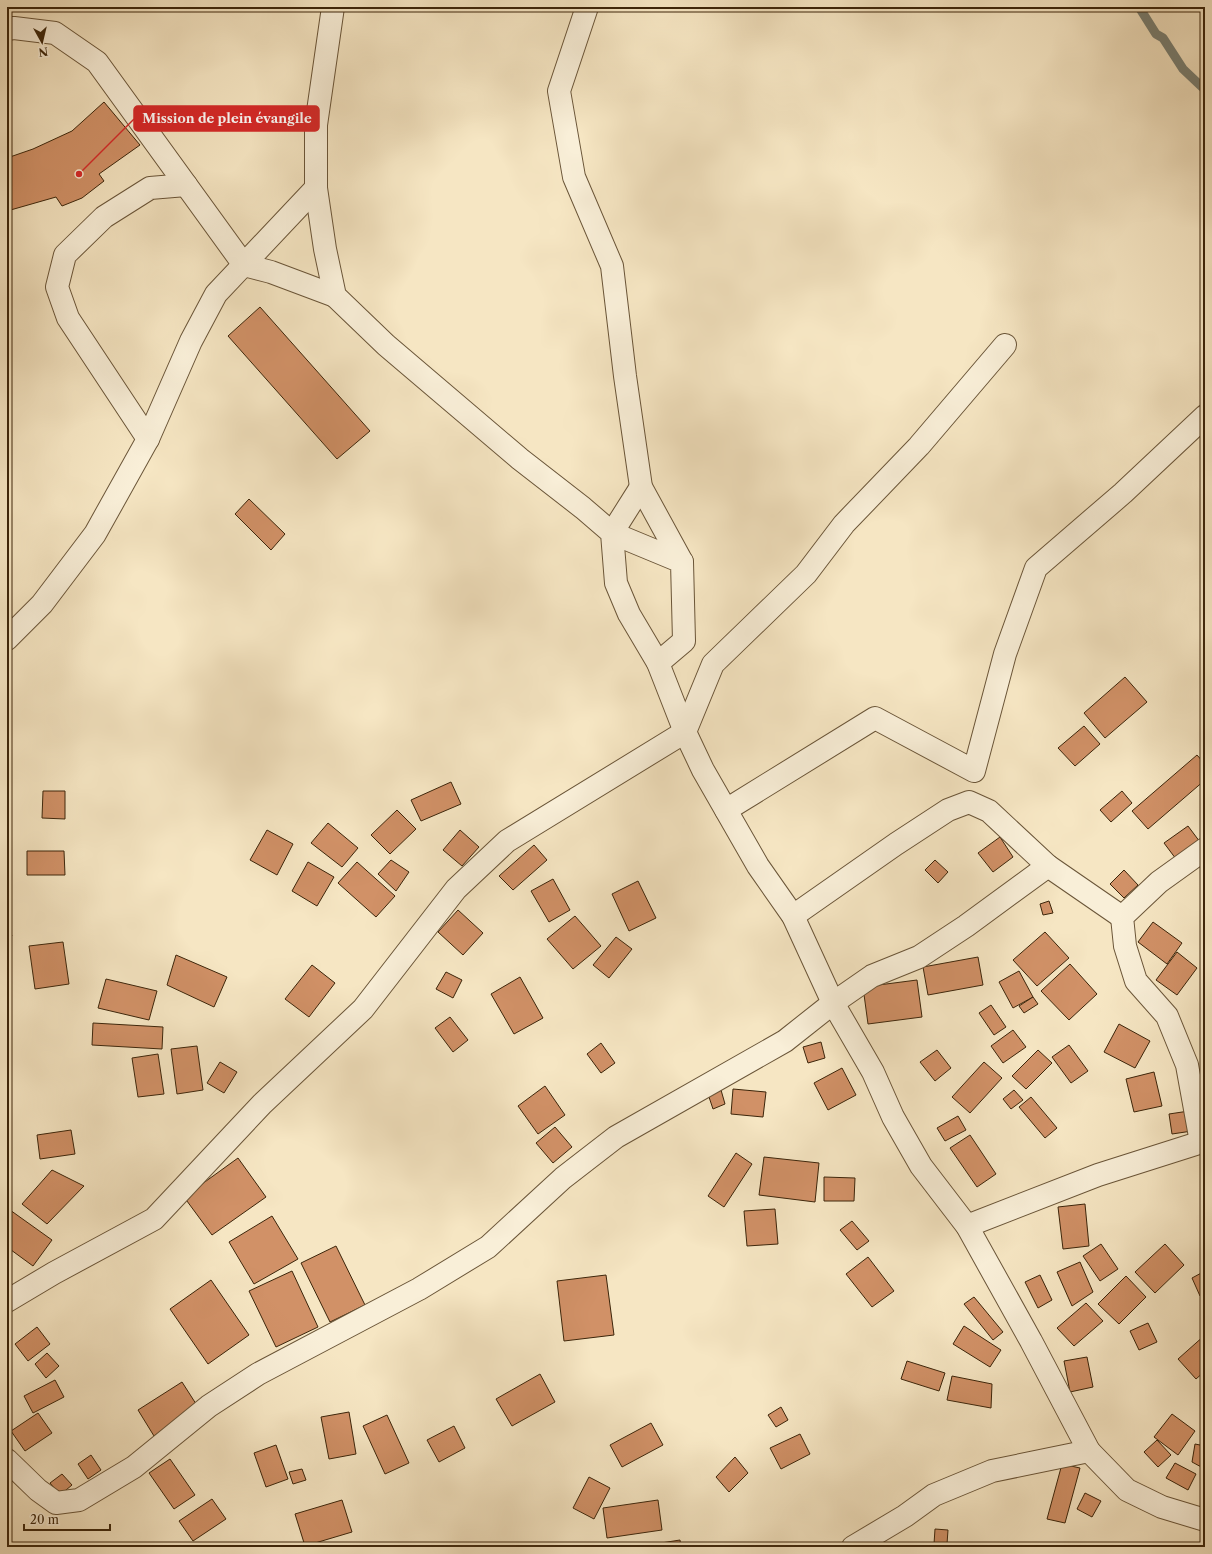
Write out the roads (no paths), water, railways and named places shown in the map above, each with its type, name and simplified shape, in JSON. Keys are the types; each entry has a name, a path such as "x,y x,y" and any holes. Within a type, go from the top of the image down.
{"street":[{"path":"333,7 316,126 316,188 325,248 335,296"},
{"path":"587,7 559,91 574,177 612,266 625,376 641,488 682,562 684,641 658,663"},
{"path":"7,29 14,28 55,33 97,62 244,265 271,272 335,296 392,350 520,459 583,508 612,533 682,562"},
{"path":"148,439 68,318 57,287 65,255 104,217 150,188 186,185"},
{"path":"7,639 42,604 95,534 148,439 191,340 216,294 316,188"},
{"path":"7,1301 54,1273 154,1219 262,1104 363,1009 456,889 507,841 685,732 713,664 806,574 844,524 919,446 1005,345"},
{"path":"726,810 875,718 974,771 1005,654 1036,568 1123,493 1205,416"},
{"path":"641,488 612,533 616,582 629,614 658,663 685,732 703,770 758,866 793,916 833,1003 873,1072 893,1117 921,1166 967,1226 1031,1341 1089,1451 1127,1490 1162,1507 1205,1520"},
{"path":"793,916 896,844 948,810 969,802 989,811 1048,866 1122,917 1125,946 1136,981 1167,1016 1187,1065 1203,1142 1098,1175 967,1226"},
{"path":"1122,917 1159,882 1205,849"},
{"path":"7,1460 38,1490 56,1503 79,1500 134,1467 209,1406 258,1374 419,1289 488,1247 563,1178 616,1137 785,1041 833,1003 872,976 919,957 966,926 1048,866"},
{"path":"854,1547 905,1516 934,1495 992,1471 1089,1451"}],"waterway":[{"path":"1139,7 1156,34 1163,38 1183,69 1202,87 1205,87"}],"place":[{"name":"Mission de plein évangile","path":"79,174"}]}
